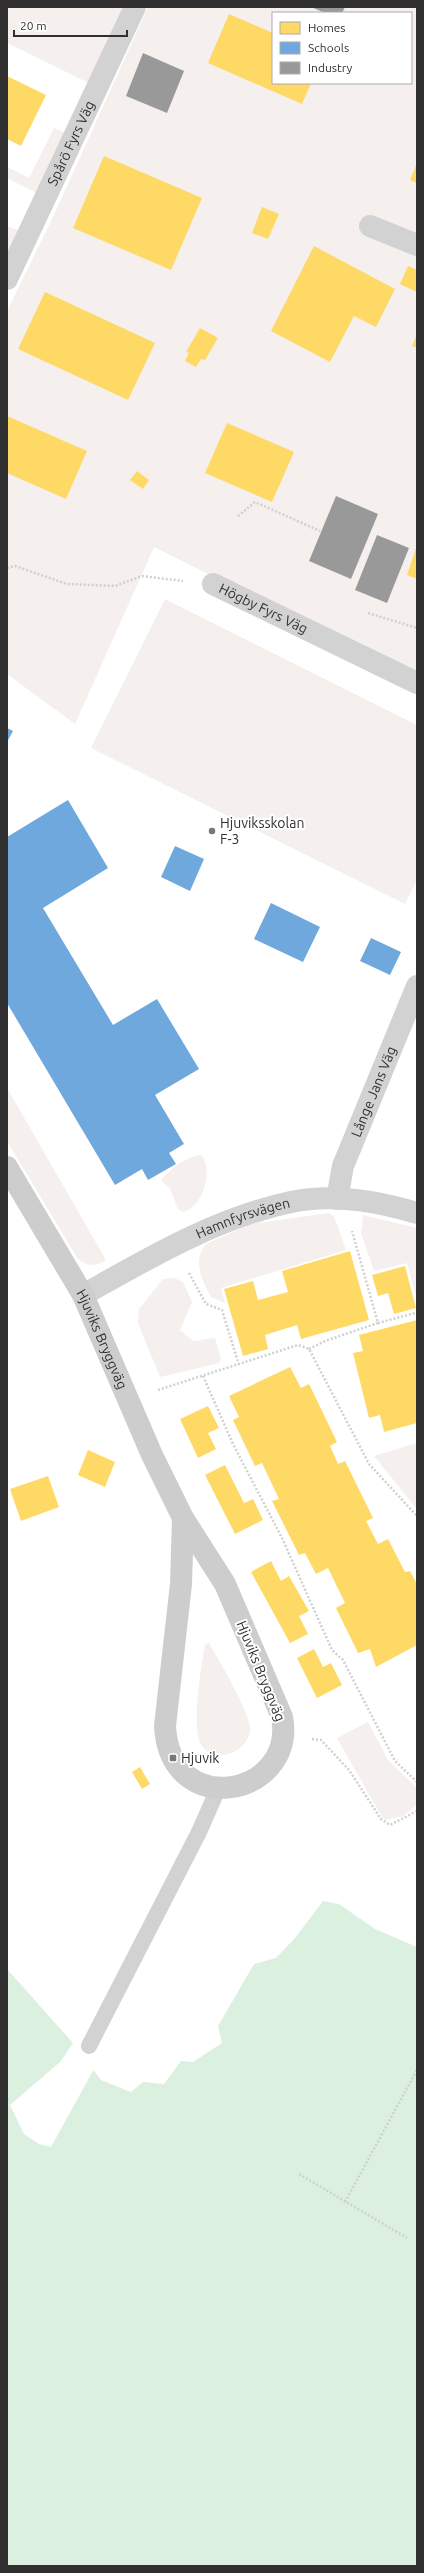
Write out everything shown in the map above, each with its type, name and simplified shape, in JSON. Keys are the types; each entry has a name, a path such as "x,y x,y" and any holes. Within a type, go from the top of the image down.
{"street":[{"name":"Spårö Fyrs Väg","path":"7,279 135,7"},
{"path":"370,226 417,245"},
{"name":"Högby Fyrs Väg","path":"213,584 417,683"},
{"name":"Långe Jans Väg","path":"340,1199 343,1166 417,986"},
{"name":"Hjuviks Bryggväg","path":"7,1167 83,1295 128,1400 183,1518 225,1584 282,1717 284,1737 278,1752 262,1773 243,1785 218,1789 192,1780 173,1758 166,1744 165,1726 181,1584 183,1518"},
{"name":"Hamnfyrsvägen","path":"83,1295 207,1229 292,1202 340,1199 369,1201 417,1213"}],"lane":[{"path":"89,2046 199,1832 218,1789"}],"path":[{"path":"238,516 255,502 320,530"},
{"name":"Högby Fyrs Väg","path":"7,568 15,566 67,584 115,586 142,576 213,584"},
{"path":"368,613 397,624 417,628"},
{"path":"340,1199 378,1323"},
{"path":"174,1246 206,1304 222,1310 239,1365"},
{"path":"309,1349 325,1341 378,1323 415,1313"},
{"path":"128,1400 298,1345 309,1349 369,1464 417,1516"},
{"path":"203,1376 234,1444 282,1538 332,1650 343,1660 395,1762 417,1782"},
{"path":"284,1737 321,1740 350,1770 381,1820 390,1825 417,1811"},
{"path":"345,2202 417,2070"},
{"path":"299,2174 407,2238"}],"shaded area":[{"path":"7,7 129,7 91,84 7,43"},
{"path":"148,7 417,7 417,678 154,547 75,724 7,674 7,311 54,215"},
{"path":"54,128 69,134 41,195 7,178 7,167 29,178"},
{"path":"7,226 23,232 7,262"},
{"path":"165,599 417,725 417,880 405,904 91,748"},
{"path":"7,1088 106,1260 103,1262 92,1265 81,1262 78,1259 7,1141"},
{"path":"201,1155 205,1162 206,1170 204,1188 196,1203 190,1209 183,1212 178,1209 170,1189 161,1180 169,1171 179,1164 190,1158"},
{"path":"329,1213 334,1216 346,1250 221,1288 225,1303 211,1297 204,1284 199,1264 202,1250 206,1244 251,1224"},
{"path":"363,1215 417,1228 417,1300 407,1263 374,1271 361,1233"},
{"path":"175,1278 183,1282 192,1302 180,1330 193,1341 215,1338 221,1359 219,1363 160,1377 138,1323 139,1309 163,1279"},
{"path":"417,1443 417,1509 374,1456"},
{"path":"209,1643 245,1710 250,1728 248,1737 244,1744 229,1754 212,1754 205,1750 200,1742 198,1733 197,1708 200,1680 205,1645"},
{"path":"368,1722 388,1760 417,1788 417,1805 403,1816 386,1820 382,1817 337,1738"},
{"path":"323,1901 339,1904 375,1929 417,1947 417,2566 7,2566 7,1969 73,2043 101,2080 131,2092 143,2082 164,2084 181,2061 193,2062 222,2043 218,2026 254,1964 276,1958 295,1938"}],"pier":[{"path":"73,2043 94,2069 51,2147 39,2144 24,2134 10,2105 60,2062"}],"building: Homes":[{"path":"229,14 272,33 272,84 311,84 302,104 208,63"},
{"path":"7,76 46,95 21,146 7,139"},
{"path":"104,156 202,198 171,270 73,228"},
{"path":"417,163 417,183 410,180"},
{"path":"262,207 279,214 268,239 252,233"},
{"path":"314,246 395,289 376,327 354,316 330,362 271,331"},
{"path":"408,266 417,270 417,292 400,284"},
{"path":"45,292 155,343 128,400 18,349"},
{"path":"200,328 218,338 205,360 201,359 196,367 185,361 189,353 186,352"},
{"path":"417,334 417,348 412,346"},
{"path":"7,416 87,451 66,499 7,473"},
{"path":"227,423 294,452 272,502 205,473"},
{"path":"137,471 149,480 143,489 130,480"},
{"path":"417,545 417,579 407,575"},
{"path":"350,1251 369,1320 301,1339 297,1325 265,1335 268,1349 243,1356 224,1289 253,1281 258,1300 288,1292 282,1271"},
{"path":"405,1266 416,1308 394,1314 388,1293 378,1296 372,1275"},
{"path":"417,1320 417,1423 384,1432 380,1415 369,1418 353,1353 363,1351 359,1335"},
{"path":"290,1367 301,1388 309,1384 337,1442 330,1446 338,1464 345,1461 373,1518 366,1521 378,1544 388,1539 405,1572 410,1571 417,1584 417,1645 376,1667 370,1649 358,1653 336,1608 345,1603 328,1568 316,1574 305,1553 299,1555 272,1501 279,1499 262,1463 255,1466 233,1420 239,1417 229,1396"},
{"path":"208,1406 219,1428 208,1433 216,1449 198,1458 180,1419"},
{"path":"88,1450 115,1462 105,1487 78,1475"},
{"path":"225,1465 244,1503 253,1499 263,1520 235,1534 205,1475"},
{"path":"48,1476 59,1507 21,1521 10,1489"},
{"path":"271,1561 281,1581 289,1576 309,1611 299,1616 308,1634 290,1643 251,1572"},
{"path":"314,1649 323,1667 331,1663 342,1685 317,1698 297,1658"},
{"path":"140,1767 150,1784 142,1789 132,1772"}],"building: Schools":[{"path":"7,728 13,731 7,742"},
{"path":"68,800 108,868 43,908 113,1025 157,999 199,1069 155,1095 184,1144 169,1153 176,1164 148,1180 142,1169 115,1185 7,1003 7,837"},
{"path":"175,846 204,859 190,891 161,877"},
{"path":"271,903 320,927 303,962 254,939"},
{"path":"371,938 401,952 390,975 360,961"}],"building: Industry":[{"path":"311,7 345,7 342,12 323,12"},
{"path":"143,53 184,71 167,113 126,96"},
{"path":"336,496 378,514 351,579 309,561"},
{"path":"377,535 409,548 387,603 355,590"}],"place":[{"name":"Hjuviksskolan F-3","path":"212,831"},
{"name":"Hjuvik","path":"173,1758"}]}
